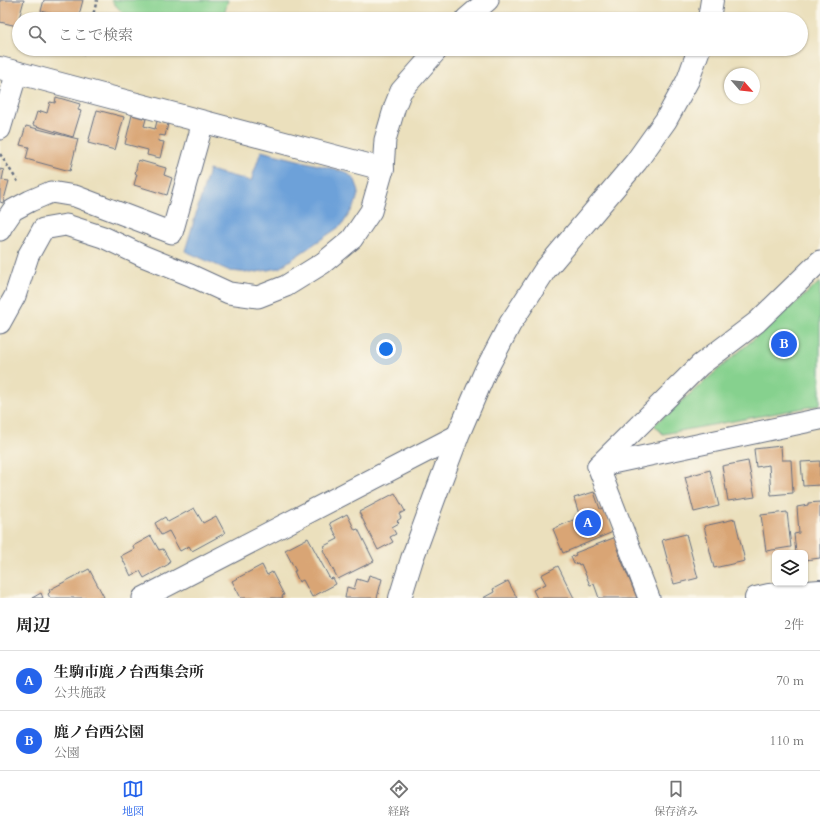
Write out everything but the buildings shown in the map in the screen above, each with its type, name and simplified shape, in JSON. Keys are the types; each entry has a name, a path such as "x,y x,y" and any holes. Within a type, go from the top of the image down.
{"street":[{"path":"474,12 488,0"},
{"path":"710,12 712,0"},
{"path":"0,323 14,296 28,256 43,229 66,225 103,237 143,256 190,275 229,294 258,297 286,286 323,263 352,239 371,210 383,170 386,140 398,98 401,91 432,56"},
{"path":"400,598 412,559 458,435 485,372 510,324 545,270 636,162 666,120 688,80 697,56"},
{"path":"0,129 8,70 383,170"},
{"path":"0,230 14,210 51,192 75,196 172,233 203,122"},
{"path":"598,466 700,365 757,322 820,261"},
{"path":"598,466 820,419"},
{"path":"143,598 458,435"},
{"path":"598,466 649,598"},
{"path":"756,598 769,595 820,591"}],"path":[{"path":"94,12 97,0"},
{"path":"0,154 30,201"}],"green space":[{"path":"111,0 228,0 225,12 122,12"},
{"path":"820,282 820,405 663,434 654,425"}],"water":[{"path":"261,151 346,172 355,180 359,191 355,205 342,225 279,268 251,273 230,271 185,251 209,170 251,181"}],"place":[{"name":"鹿ノ台西公園","path":"784,344"},
{"name":"生駒市鹿ノ台西集会所","path":"588,523"}]}
